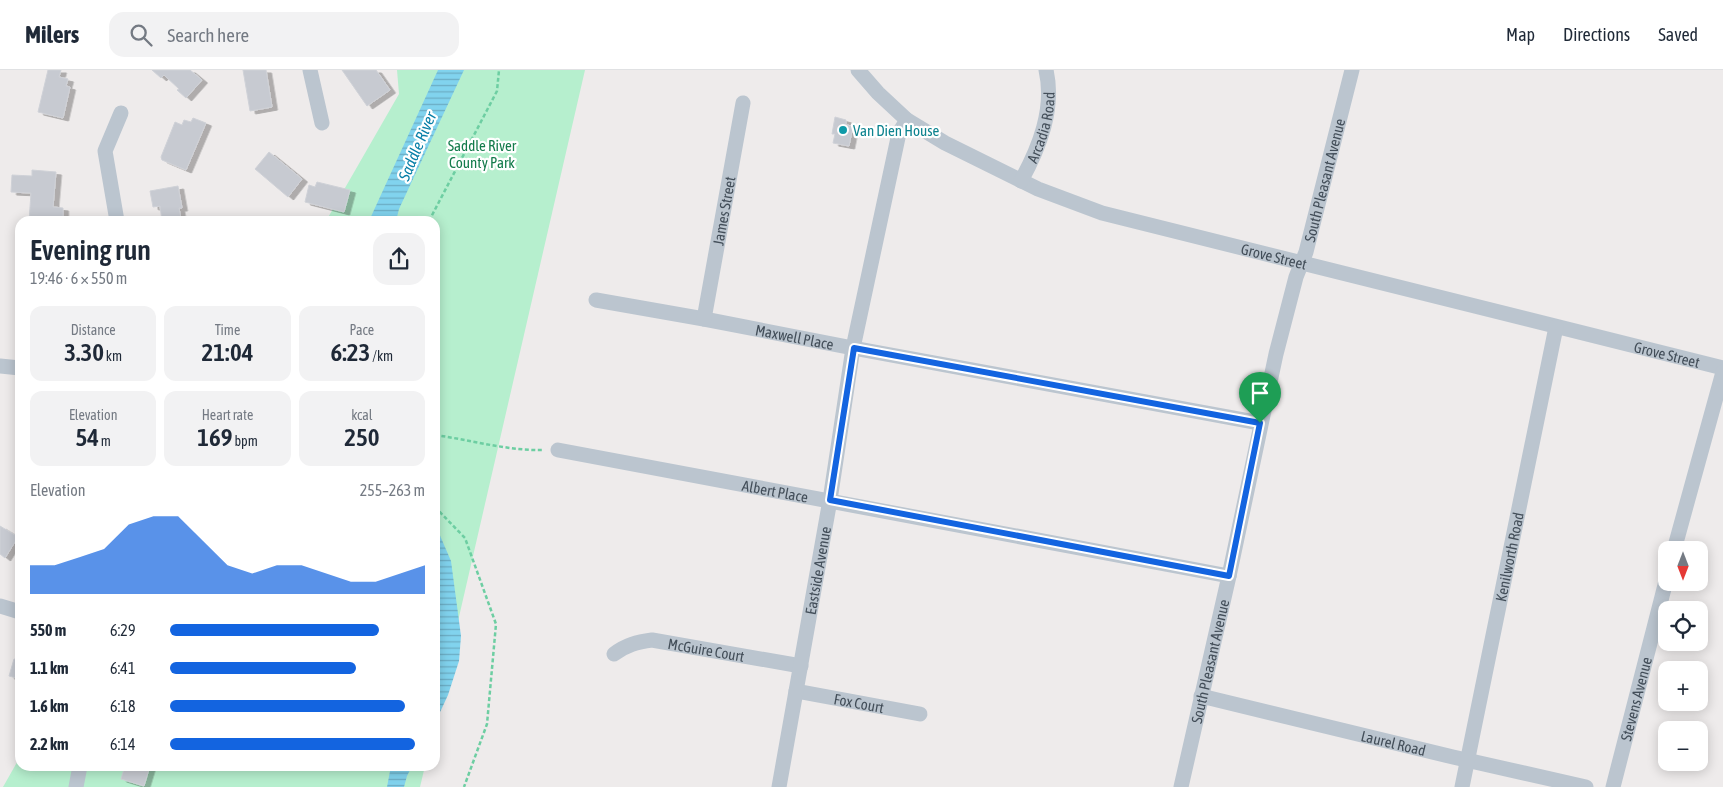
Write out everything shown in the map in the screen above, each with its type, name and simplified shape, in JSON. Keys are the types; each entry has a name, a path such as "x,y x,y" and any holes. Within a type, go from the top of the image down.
{"street":[{"path":"310,70 322,123"},
{"name":"Grove Street","path":"858,70 878,93 906,120 945,143 1021,181 1102,213 1723,370"},
{"name":"Arcadia Road","path":"1021,181 1041,139 1048,98 1046,70"},
{"name":"South Pleasant Avenue","path":"1181,787 1229,576 1260,423 1287,311 1296,277 1306,252 1352,70"},
{"name":"James Street","path":"704,318 743,103"},
{"path":"116,216 105,151 121,113"},
{"name":"Eastside Avenue","path":"779,787 830,500 854,348 899,133 906,120"},
{"name":"Maxwell Place","path":"596,300 704,318 854,348 1260,423"},
{"name":"Kenilworth Road","path":"1462,787 1556,327"},
{"path":"0,366 15,368"},
{"path":"1676,541 1723,370"},
{"name":"Albert Place","path":"558,450 1229,576"},
{"name":"Stevens Avenue","path":"1613,787 1663,591"},
{"path":"0,606 15,610"},
{"name":"McGuire Court","path":"614,654 638,641 652,640 801,666"},
{"name":"Fox Court","path":"796,691 920,714"},
{"name":"Laurel Road","path":"1201,696 1586,787"},
{"path":"76,787 79,771"}],"path":[{"path":"433,216 497,91 499,70"},
{"path":"440,436 523,451 558,450"},
{"path":"440,512 465,538 496,624 488,724 464,787"}],"green space":[{"name":"Saddle River County Park","path":"397,70 585,70 440,699 440,216 329,216 399,94"},
{"path":"15,766 15,771 424,771 420,787 3,787"}],"water":[{"name":"Saddle River","path":"438,70 464,70 397,216 371,216"},
{"path":"440,536 451,561 461,636 459,661 448,695 440,712"},
{"path":"390,771 410,771 404,787 387,787"}],"building":[{"path":"48,70 61,70 59,77 68,79 66,86 70,87 63,118 38,112"},
{"path":"152,70 190,70 202,80 186,98 164,75 161,78"},
{"path":"243,70 266,70 272,107 250,111"},
{"path":"342,70 376,70 390,90 367,106"},
{"name":"Van Dien House","path":"835,117 846,120 846,125 853,126 849,146 833,143 835,134 832,134"},
{"path":"193,118 206,123 186,170 162,160 161,157 175,122 182,125 184,120 191,122"},
{"path":"269,152 302,179 288,197 255,169"},
{"path":"32,170 56,172 53,207 63,208 63,216 29,216 31,193 11,192 12,175 32,176"},
{"path":"317,182 350,190 344,212 305,202 309,185 315,187"},
{"path":"178,186 182,208 179,208 180,216 161,216 160,206 153,207 150,191"},
{"path":"0,526 15,535 15,542 5,558 0,554"},
{"path":"14,659 15,659 15,678 9,676"},
{"path":"123,771 148,771 144,786 121,779"}],"place":[{"name":"Van Dien House","path":"843,130"}],"route":[{"path":"854,348 1260,423 1229,576 830,500 854,348"}]}
